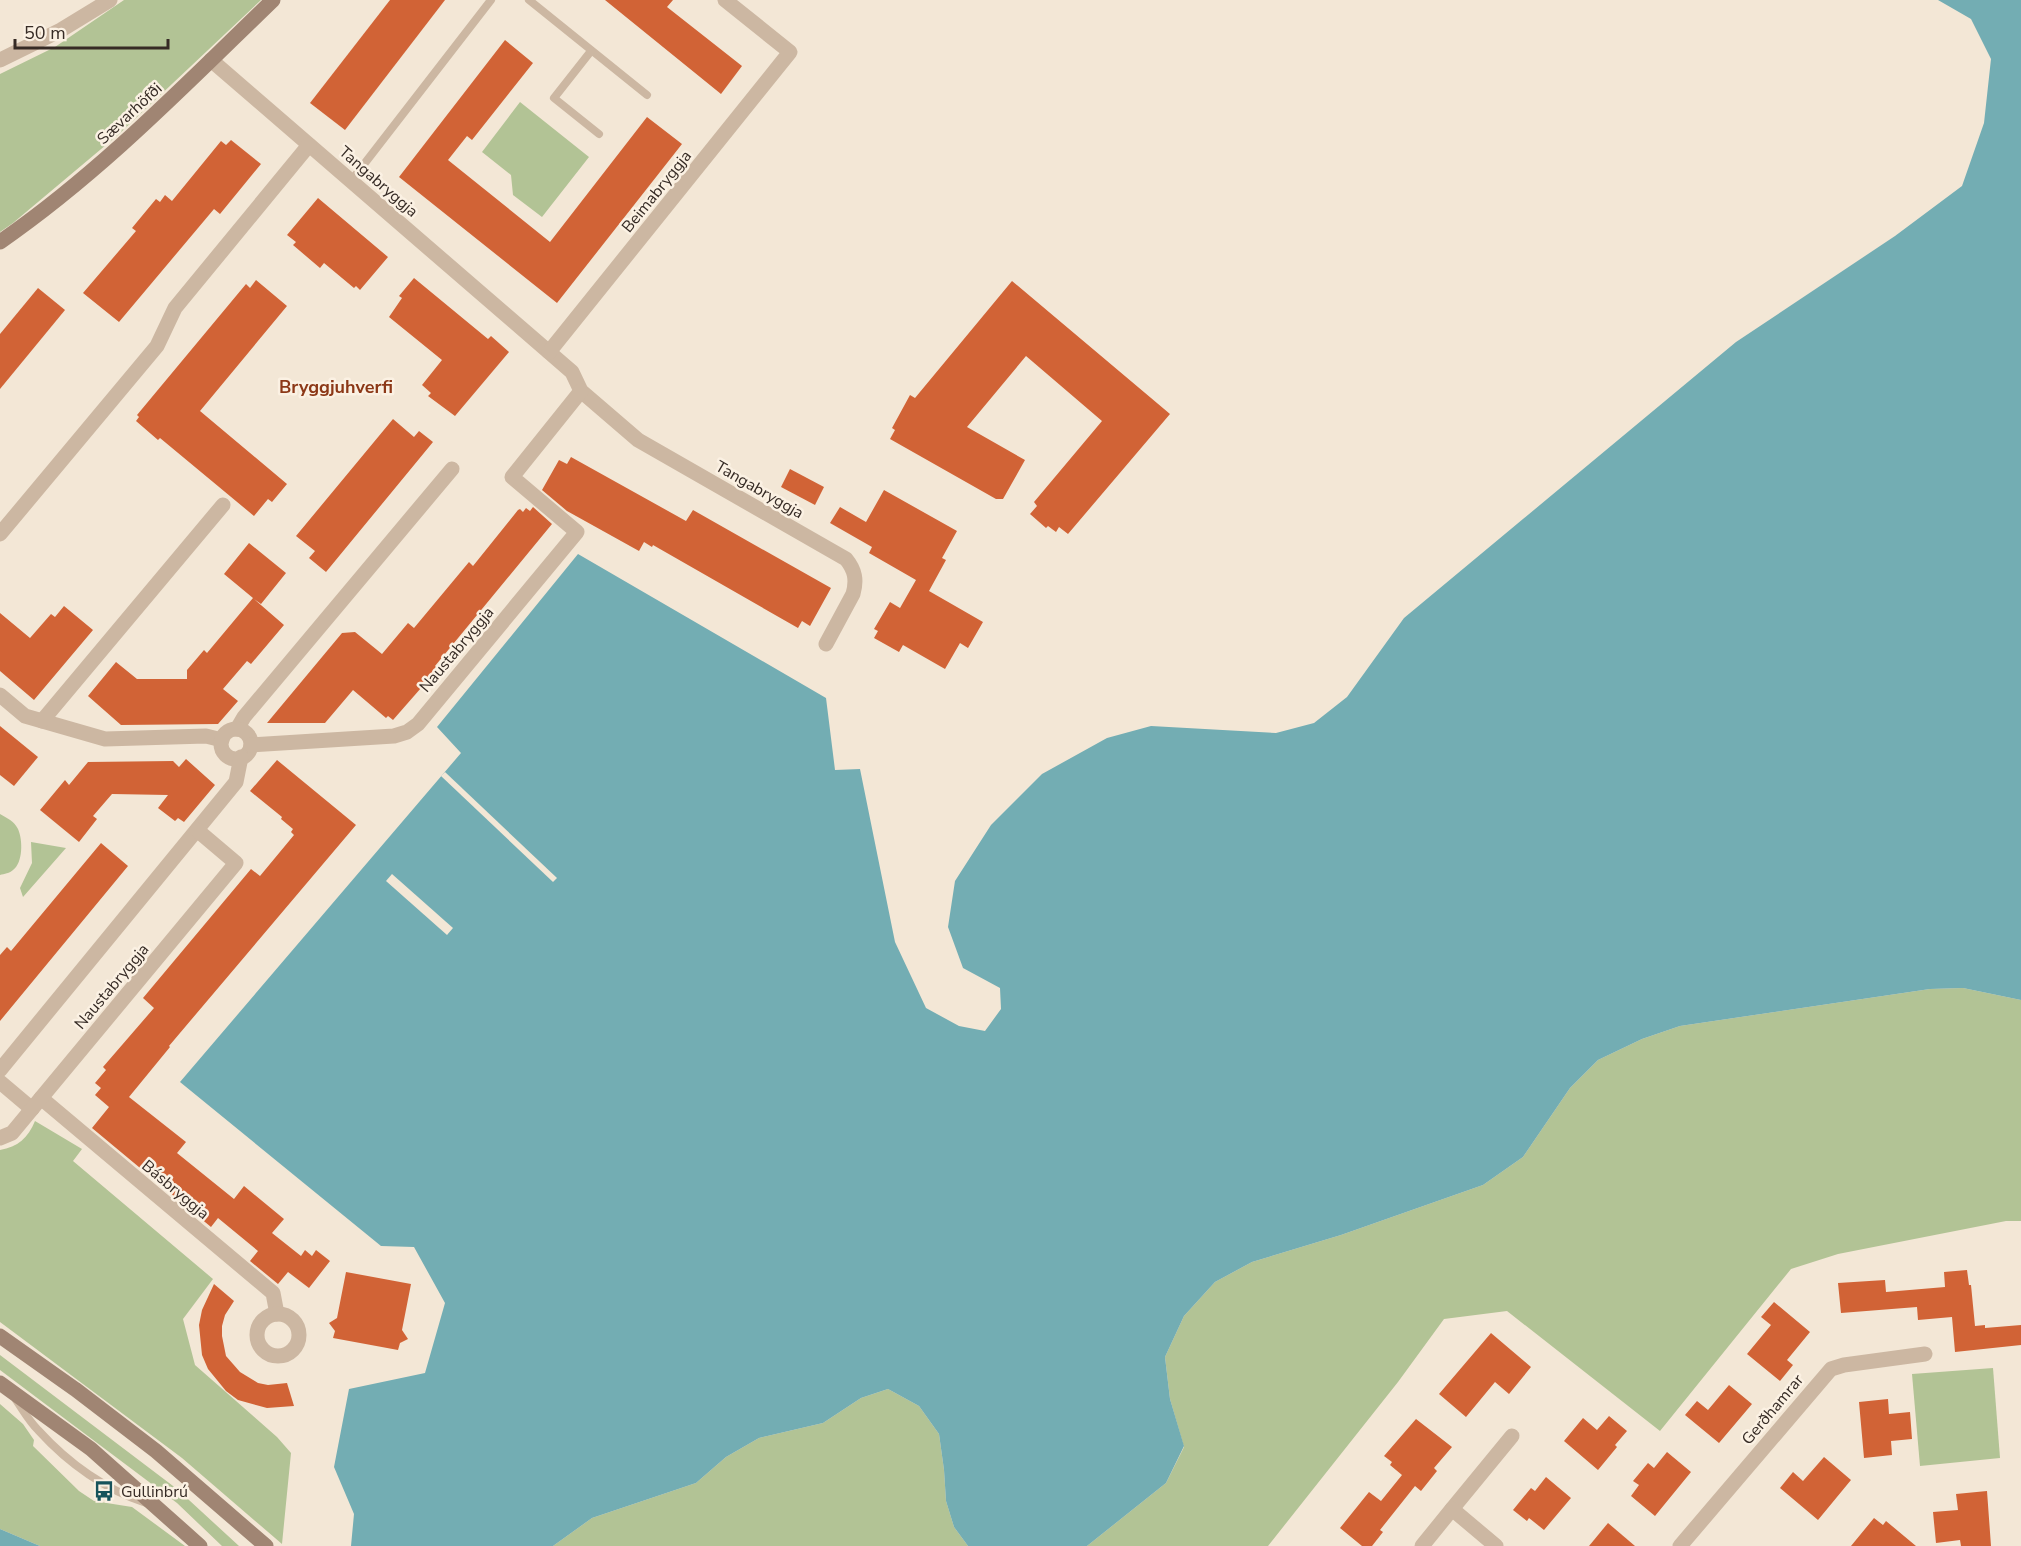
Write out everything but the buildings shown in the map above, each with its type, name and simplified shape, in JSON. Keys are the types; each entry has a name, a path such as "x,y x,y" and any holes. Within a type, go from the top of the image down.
{"main road":[{"name":"Sævarhöfði","path":"0,242 36,217 118,150 273,0"},
{"path":"0,1336 75,1389 156,1451 266,1546"},
{"path":"4,1386 91,1449 200,1546"}],"street":[{"path":"0,60 61,30 110,0"},
{"name":"Beimabryggja","path":"549,352 790,52 725,0"},
{"name":"Tangabryggja","path":"211,60 572,372 581,391 638,440 846,559 855,575 853,594 826,644"},
{"path":"0,534 157,346 175,308 309,145"},
{"name":"Naustabryggja","path":"0,1070 236,782 241,757 248,753 251,745 394,736 407,732 418,724 577,532 512,477 581,391"},
{"path":"241,757 232,758 225,753 222,741 226,733 237,729 244,717 452,469"},
{"path":"42,721 223,505"},
{"path":"0,695 25,716 105,739 206,736 222,741"},
{"path":"237,729 249,736 251,745"},
{"name":"Naustabryggja","path":"0,1138 12,1133 236,863 197,830"},
{"name":"Básbryggja","path":"0,1082 37,1103 273,1293 277,1314"},
{"name":"Gerðhamrar","path":"1680,1546 1831,1369 1844,1365 1925,1354"},
{"path":"1422,1546 1512,1436"},
{"path":"1452,1509 1496,1546"}],"lane":[{"path":"351,181 491,0"},
{"path":"529,0 647,95"},
{"path":"591,51 554,98 599,134"},
{"path":"4,1386 36,1429 98,1482 155,1506"}],"green space":[{"path":"124,0 261,0 119,134 0,232 0,74 55,47"},
{"path":"520,102 589,157 542,217 513,195 511,175 482,152"},
{"path":"0,814 16,826 20,834 21,845 19,862 16,867 0,875"},
{"path":"31,842 66,848 23,897 20,888 32,863"},
{"path":"1963,988 2021,1000 2021,1221 2006,1221 1838,1254 1791,1269 1660,1431 1507,1311 1444,1319 1398,1382 1268,1546 1087,1546 1166,1483 1184,1447 1170,1399 1165,1357 1184,1316 1215,1282 1252,1262 1341,1235 1483,1185 1523,1157 1570,1088 1598,1060 1642,1039 1680,1026 1930,989"},
{"path":"35,1121 82,1149 73,1161 213,1279 183,1319 195,1365 277,1437 291,1453 282,1544 182,1458 0,1322 0,1150 22,1141"},
{"path":"0,1355 177,1489 239,1546 222,1546 177,1503 0,1370"},
{"path":"1993,1368 2000,1458 1920,1466 1912,1374"},
{"path":"888,1389 919,1406 939,1434 946,1501 954,1527 968,1546 553,1546 592,1518 696,1483 726,1457 759,1438 823,1423 861,1398"},
{"path":"0,1404 23,1424 34,1440 33,1446 79,1491 94,1501 132,1507 185,1546 40,1546 0,1529"}],"water":[{"path":"1938,0 2021,0 2021,1000 1963,988 1930,989 1680,1026 1642,1039 1598,1060 1570,1088 1523,1157 1483,1185 1341,1235 1252,1262 1215,1282 1184,1316 1165,1357 1170,1399 1184,1446 1166,1483 1087,1546 968,1546 954,1527 946,1501 939,1434 919,1406 888,1389 861,1398 823,1423 759,1438 726,1457 696,1483 592,1518 553,1546 351,1546 354,1514 334,1467 349,1389 425,1373 445,1303 414,1247 381,1246 180,1082 461,753 437,727 578,554 826,698 835,770 860,769 895,942 926,1008 959,1026 985,1031 1001,1009 1000,988 963,968 948,927 955,881 991,825 1042,774 1107,738 1151,726 1276,733 1314,723 1347,697 1404,618 1736,342 1895,236 1962,186 1984,123 1991,59 1971,19"},
{"path":"0,1529 40,1546 0,1546"}],"pier":[{"path":"445,772 557,878 553,882 441,776"},
{"path":"392,874 453,928 447,935 386,881"}],"place":[{"name":"Gullinbrú","path":"104,1491"}],"district":[{"name":"Bryggjuhverfi","path":"336,387"}]}
